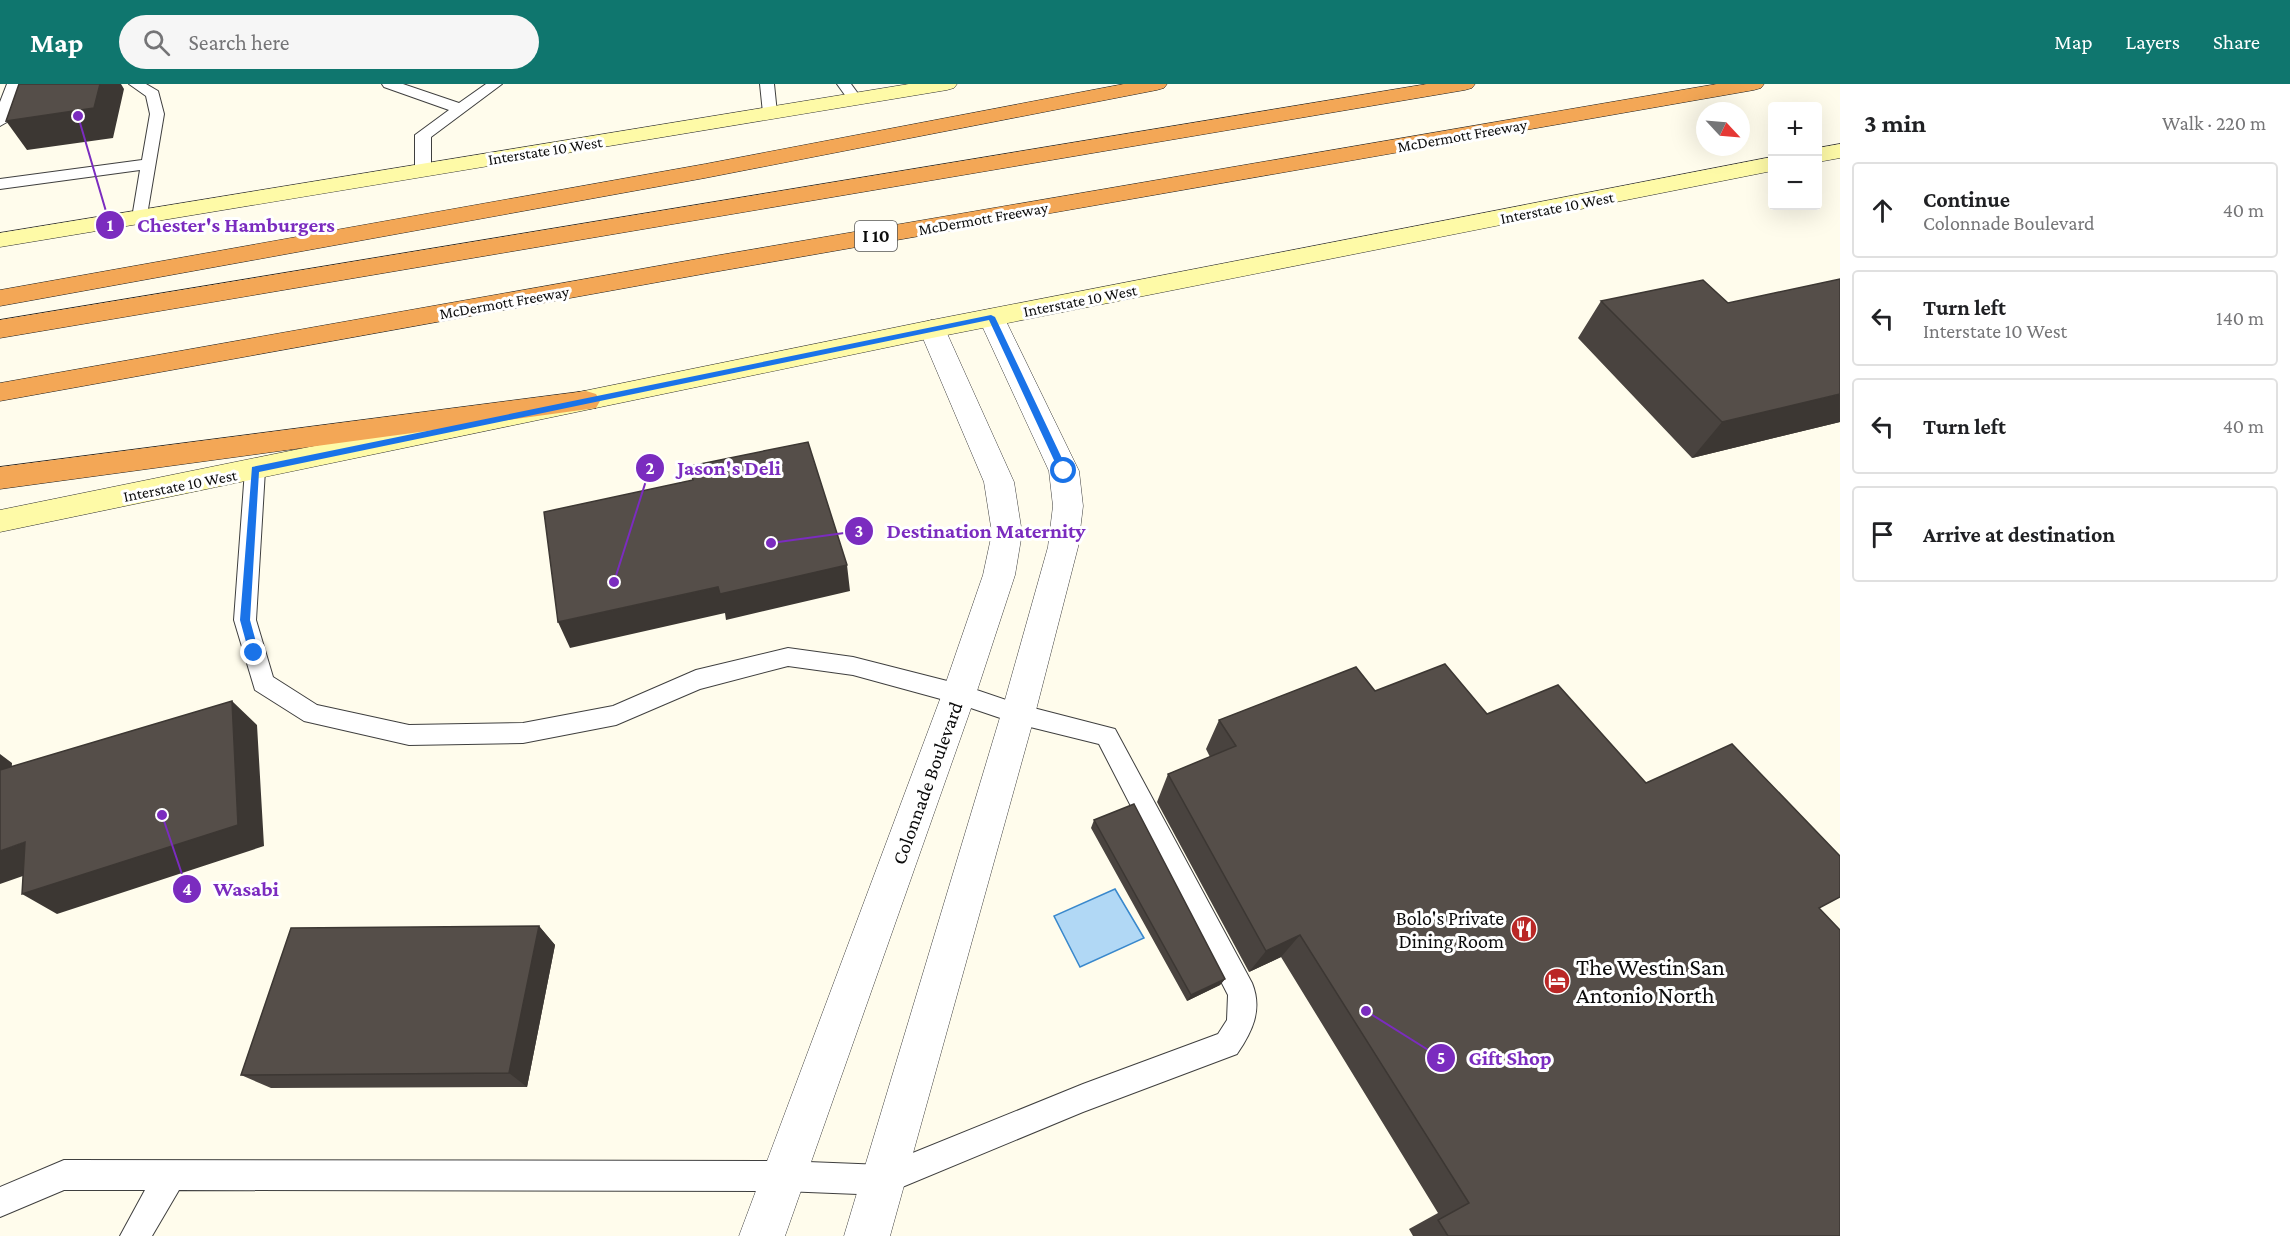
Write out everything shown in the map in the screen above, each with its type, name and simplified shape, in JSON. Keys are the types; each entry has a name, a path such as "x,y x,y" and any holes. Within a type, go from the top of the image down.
{"highway":[{"path":"0,298 705,171 1157,84"},
{"path":"0,329 1465,84"},
{"name":"McDermott Freeway","path":"0,392 738,260 1754,84"},
{"path":"0,478 586,401"}],"main road":[{"name":"Interstate 10 West","path":"0,240 770,113 849,92 947,84"},
{"path":"1822,154 1840,151"},
{"name":"Interstate 10 West","path":"0,521 932,328 1768,165"}],"street":[{"path":"867,1236 1018,714 1063,547 1068,506 1064,471 991,317"},
{"name":"Colonnade Boulevard","path":"762,1236 959,694 999,575 1006,532 999,482 932,328"}],"lane":[{"path":"0,122 14,84"},
{"path":"136,84 153,94 157,114 140,218"},
{"path":"389,84 459,108"},
{"path":"423,171 423,135 495,84"},
{"path":"767,84 770,113"},
{"path":"0,184 149,164"},
{"path":"0,1202 64,1175 783,1176 883,1180 1083,1098 1227,1044 1241,1024 1242,993 1107,736 1018,714 959,694 853,666 788,657 696,680 616,715 523,733 409,735 312,714 263,683 245,620 255,470"},
{"path":"135,1236 171,1175"}],"water":[{"path":"1115,889 1144,938 1080,967 1054,916"}],"building":[{"path":"19,84 100,84 94,108 6,121"},
{"path":"1840,279 1840,394 1722,422 1601,301 1703,280 1728,303"},
{"path":"808,442 847,565 720,594 718,587 558,622 544,512 693,480 690,466"},
{"name":"The Westin San Antonio North","path":"1445,664 1487,714 1558,685 1646,783 1732,744 1840,856 1840,897 1819,908 1840,930 1840,1236 1448,1236 1438,1220 1469,1203 1300,935 1266,951 1168,774 1236,746 1219,720 1356,667 1375,691"},
{"path":"232,701 238,825 22,894 25,842 0,851 0,770"},
{"path":"1134,804 1225,979 1191,995 1094,820"},
{"path":"539,926 509,1073 241,1075 291,928"}],"place":[{"name":"Chester's Hamburgers","path":"78,116"},
{"name":"Destination Maternity","path":"771,543"},
{"name":"Jason's Deli","path":"614,582"},
{"name":"Wasabi","path":"162,815"},
{"name":"Bolo's Private Dining Room","path":"1524,929"},
{"name":"The Westin San Antonio North","path":"1557,981"},
{"name":"Gift Shop","path":"1366,1011"}],"route":[{"path":"254,653 245,620 255,470 991,317 1064,471"}]}
